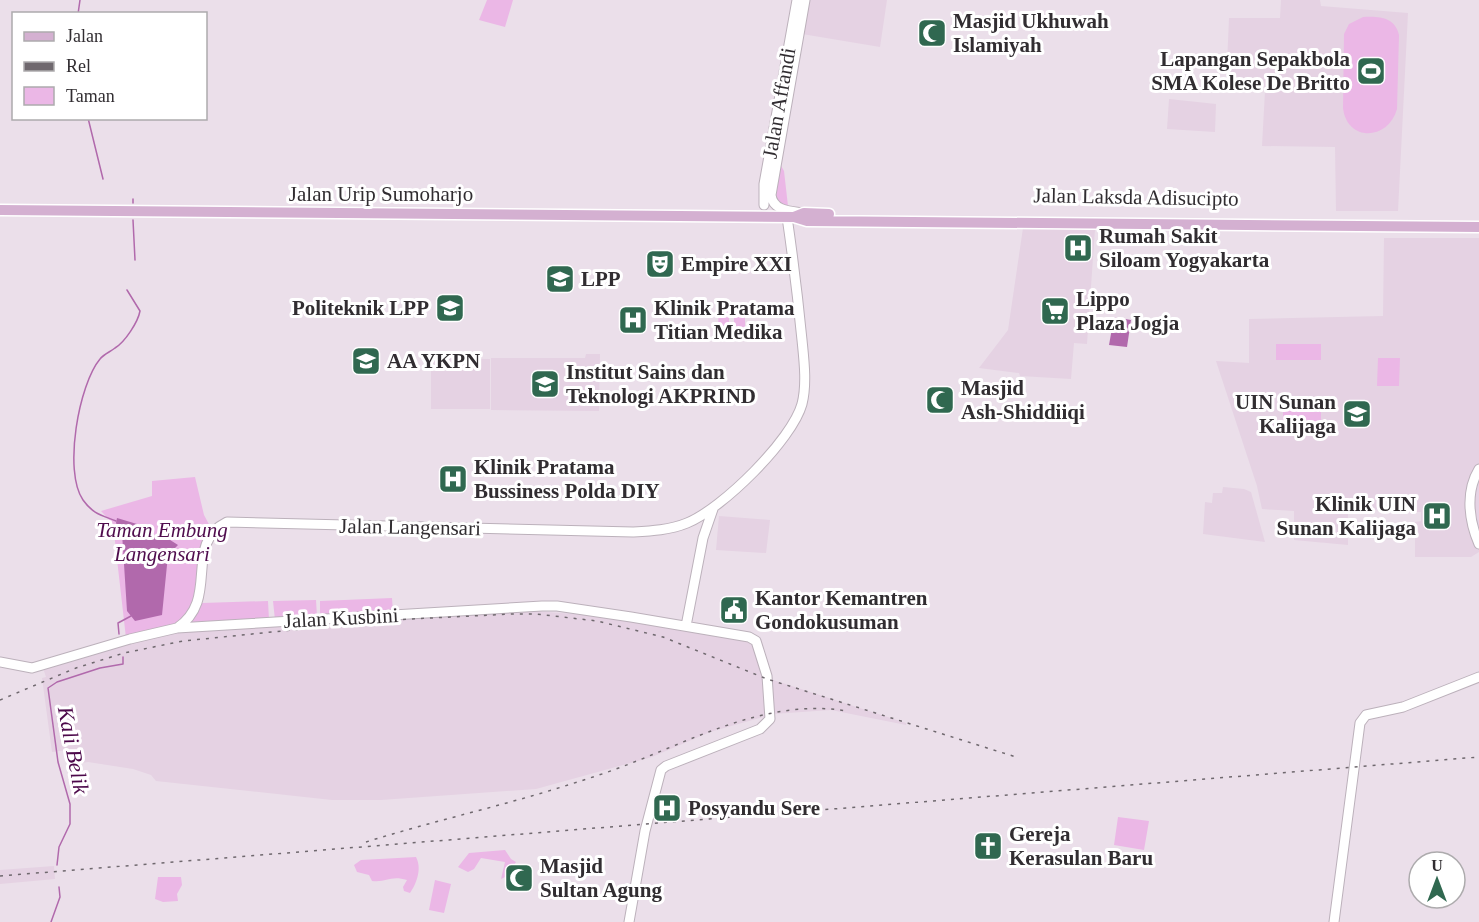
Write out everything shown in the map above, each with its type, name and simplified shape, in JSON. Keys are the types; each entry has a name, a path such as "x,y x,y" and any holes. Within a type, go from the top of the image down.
{"main road":[{"name":"Jalan Affandi","path":"764,206 771,186 793,45 797,0"},
{"name":"Jalan Affandi","path":"764,206 764,184 793,45 805,0"},
{"path":"771,186 771,201 790,216"},
{"path":"749,218 756,215 764,206 767,211 790,216"},
{"name":"Jalan Urip Sumoharjo","path":"0,210 761,218"},
{"name":"Jalan Laksda Adisucipto","path":"761,218 790,216 1350,222 1479,220"},
{"name":"Jalan Langensari","path":"177,628 190,616 199,600 206,542 217,526 227,522 640,532 680,526 702,516 738,488 780,441 802,405 804,361 790,216"},
{"name":"Jalan Laksda Adisucipto","path":"1350,222 1479,227"},
{"path":"1479,470 1474,480 1470,504 1471,518 1479,544"},
{"path":"686,626 703,538 713,508"},
{"name":"Jalan Kusbini","path":"0,662 32,668 123,641 177,628 549,606 732,633 756,640 767,676 770,719 760,729 666,766 658,776 629,922"},
{"path":"1334,922 1360,723 1366,715 1404,707 1479,677"}],"shaded area":[{"path":"808,0 887,0 880,47 802,34"},
{"path":"1281,0 1320,0 1321,6 1408,13 1398,211 1336,211 1335,147 1262,146 1265,91 1226,88 1229,18 1280,18"},
{"path":"1169,99 1216,104 1215,132 1167,129"},
{"name":"Lippo Plaza Jogja","path":"1023,228 1095,229 1087,344 1074,343 1071,379 1020,376 1019,373 979,368 1008,330"},
{"name":"UIN Sunan Kalijaga","path":"1384,238 1479,238 1479,552 1471,557 1415,557 1415,522 1421,521 1421,512 1406,512 1405,509 1348,510 1348,545 1294,540 1294,511 1262,509 1257,486 1216,361 1249,363 1249,319 1383,316"},
{"path":"1114,317 1131,320 1127,347 1109,345"},
{"name":"Institut Sains dan Teknologi AKPRIND","path":"586,354 600,354 599,411 491,410 491,358 585,358"},
{"path":"431,358 490,359 490,409 431,409"},
{"path":"1223,487 1251,492 1265,542 1203,534 1205,502 1212,503 1213,493 1222,493"},
{"path":"719,516 770,520 766,553 716,550"},
{"path":"117,518 137,524 148,536 156,537 160,525 165,524 168,526 167,538 178,545 168,555 162,615 135,621 127,611 122,533 116,523"},
{"path":"521,610 627,618 746,640 755,646 762,671 767,716 710,732 652,757 536,789 381,800 332,800 156,781 151,775 133,769 88,762 69,765 67,750 52,752 42,678 46,677 43,668 118,645 177,631"},
{"path":"770,679 906,723 906,725 831,710 773,714"},
{"path":"54,866 55,879 0,884 0,870"}],"green space":[{"path":"487,0 513,0 505,27 479,20"},
{"name":"Lapangan Sepakbola SMA Kolese De Britto","path":"1363,17 1390,21 1399,35 1397,109 1392,120 1385,127 1377,132 1368,133 1359,132 1352,127 1346,119 1343,108 1344,34 1349,24"},
{"path":"779,162 784,171 788,206 781,206 773,198"},
{"path":"719,305 729,306 729,328 718,328"},
{"path":"734,305 745,305 745,327 734,327"},
{"path":"1276,344 1321,344 1321,360 1276,360"},
{"path":"1378,358 1400,358 1399,386 1377,386"},
{"path":"1283,408 1321,410 1321,426 1283,425"},
{"name":"Taman Embung Langensari","path":"195,477 204,515 212,530 189,617 174,628 126,638 113,524 101,511 152,496 152,481"},
{"path":"392,598 393,612 320,617 320,601"},
{"path":"316,600 317,617 275,620 273,601"},
{"path":"268,601 269,620 190,625 202,603"},
{"path":"1118,817 1149,821 1144,850 1114,845"},
{"path":"505,850 516,862 507,876 501,879 505,862 481,858 474,869 468,872 458,867 469,853"},
{"path":"416,857 419,866 418,875 410,893 404,891 403,887 407,880 396,878 372,881 369,875 357,872 354,865 361,860"},
{"path":"158,877 181,877 182,885 177,894 178,901 163,902 155,899"},
{"path":"435,880 451,884 444,913 429,910"}],"waterway":[{"name":"Kali Belik","path":"78,12 80,0"},
{"name":"Kali Belik","path":"88,120 103,179"},
{"name":"Kali Belik","path":"133,220 135,260"},
{"name":"Kali Belik","path":"116,521 94,511 83,500 77,487 74,449 80,407 92,371 102,357 127,337 139,316 140,311 127,290"},
{"name":"Kali Belik","path":"119,634 118,623 131,616"},
{"name":"Kali Belik","path":"57,865 59,847 70,824 70,804 58,762 48,688 57,682 100,668 123,664 123,657"},
{"name":"Kali Belik","path":"51,922 60,897 59,887"}],"railway":[{"path":"0,700 76,668 124,653 183,641 391,620 536,614 597,621 663,637 767,679 1016,757"},
{"path":"366,842 582,780 624,766 705,733 760,716 789,710 847,711"},
{"path":"0,876 1479,757"}],"place":[{"name":"Masjid Ukhuwah Islamiyah","path":"932,33"},
{"name":"Lapangan Sepakbola SMA Kolese De Britto","path":"1371,71"},
{"name":"Rumah Sakit Siloam Yogyakarta","path":"1078,248"},
{"name":"Empire XXI","path":"660,264"},
{"name":"LPP","path":"560,279"},
{"name":"Politeknik LPP","path":"450,308"},
{"name":"Lippo Plaza Jogja","path":"1055,311"},
{"name":"Klinik Pratama Titian Medika","path":"633,320"},
{"name":"AA YKPN","path":"366,361"},
{"name":"Institut Sains dan Teknologi AKPRIND","path":"545,384"},
{"name":"Masjid Ash-Shiddiiqi","path":"940,400"},
{"name":"UIN Sunan Kalijaga","path":"1357,414"},
{"name":"Klinik Pratama Bussiness Polda DIY","path":"453,479"},
{"name":"Klinik UIN Sunan Kalijaga","path":"1437,516"},
{"name":"Kantor Kemantren Gondokusuman","path":"734,610"},
{"name":"Posyandu Sere","path":"667,808"},
{"name":"Gereja Kerasulan Baru","path":"988,846"},
{"name":"Masjid Sultan Agung","path":"519,878"}]}
